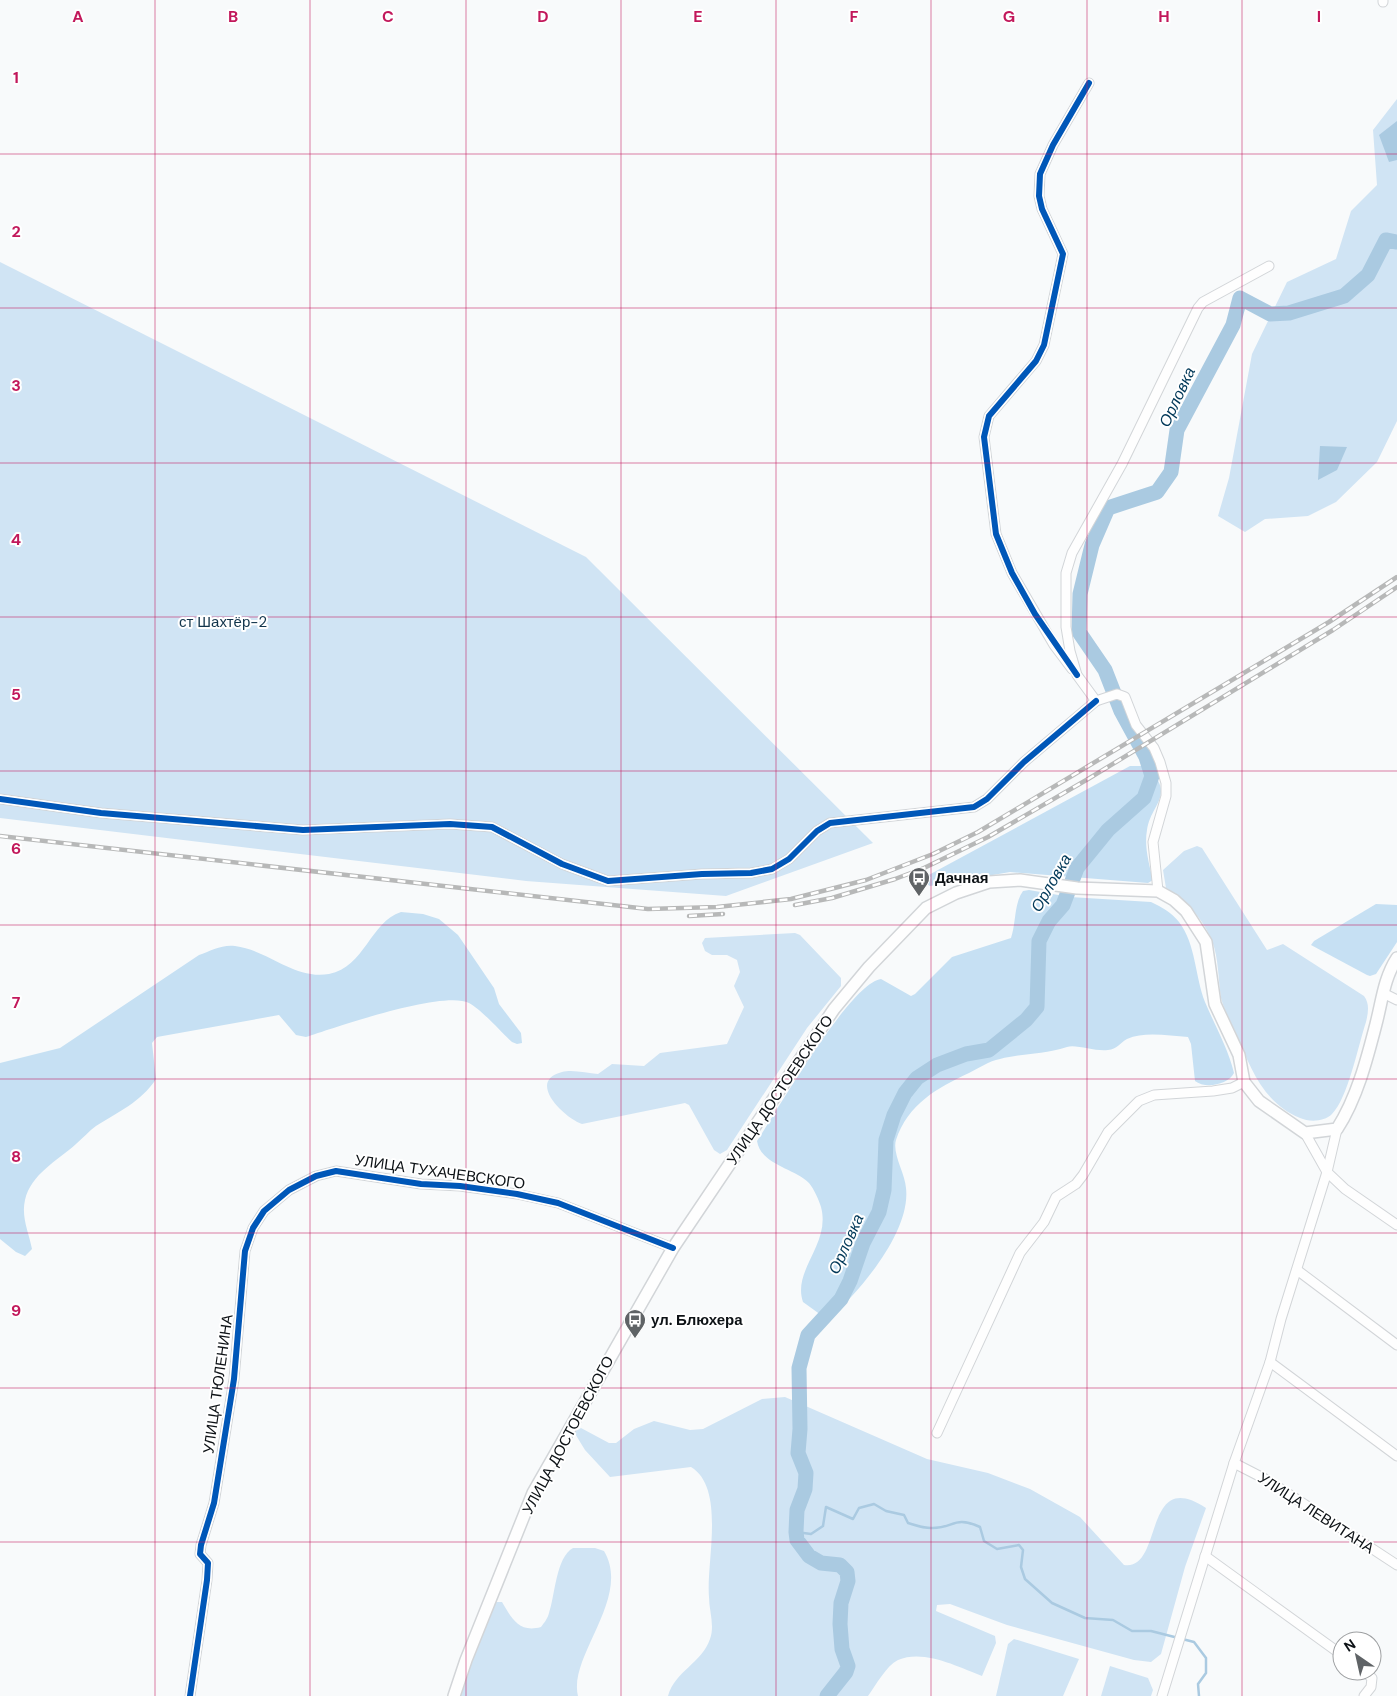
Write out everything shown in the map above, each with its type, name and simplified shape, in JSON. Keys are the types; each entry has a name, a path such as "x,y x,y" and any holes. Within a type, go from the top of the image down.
{"main road":[{"name":"УЛИЦА ДОСТОЕВСКОГО","path":"454,1696 469,1651 533,1493 566,1432 673,1248 834,1009 869,967 926,908 956,893 989,882 1020,880 1077,888 1158,891"},
{"path":"1158,891 1174,900 1186,911 1206,942 1215,1004 1239,1055 1244,1082 1259,1101 1304,1133 1337,1129 1349,1109 1376,1025 1387,974 1397,958"}],"street":[{"path":"1089,83 1053,145 1040,174 1039,196 1042,208 1063,254 1044,345 1036,361 989,416 984,437 996,534 1012,573 1054,644 1096,701"},
{"path":"1077,675 1066,627 1066,573 1072,553 1122,464 1198,308 1203,302 1269,266"},
{"path":"0,799 101,813 303,830 450,824 492,827 562,864 608,881 702,874 751,874 772,869 783,863 818,831 830,824 974,807 987,799 1024,762 1096,701 1114,695 1125,697 1136,725 1154,748 1164,777 1166,796 1153,842 1158,891"},
{"path":"1384,993 1397,1000"},
{"path":"937,1433 1020,1253 1044,1222 1056,1197 1076,1184 1083,1175 1108,1132 1139,1101 1154,1094 1213,1091 1232,1088 1244,1082"},
{"path":"1162,1696 1234,1463 1270,1362 1281,1319 1327,1172 1337,1129"},
{"path":"1304,1133 1327,1172 1345,1189 1397,1225"},
{"name":"УЛИЦА ТУХАЧЕВСКОГО","path":"289,1190 316,1176 336,1170 421,1184 460,1186 509,1192 558,1203 673,1248"},
{"name":"УЛИЦА ТЮЛЕНИНА","path":"190,1696 208,1563 200,1554 201,1545 214,1503 234,1379 245,1251 253,1228 264,1211 289,1190"},
{"path":"1297,1270 1397,1345"},
{"path":"1270,1362 1397,1456"},
{"name":"УЛИЦА ЛЕВИТАНА","path":"1234,1463 1269,1481 1397,1566"},
{"path":"1205,1556 1332,1648"},
{"path":"1364,1696 1371,1686 1372,1681"}],"green space":[{"path":"1397,99 1397,421 1377,462 1336,502 1308,516 1265,519 1245,532 1218,516 1229,478 1252,354 1287,282 1336,259 1351,211 1377,185 1373,130"},
{"name":"ст Шахтёр-2","path":"0,262 586,557 873,843 726,896 526,881 0,818"},
{"path":"1197,846 1202,848 1267,950 1283,944 1366,999 1367,1019 1348,1084 1338,1106 1325,1119 1308,1120 1287,1111 1276,1103 1259,1083 1222,1002 1216,955 1209,933 1193,911 1166,888 1163,870 1184,851"},
{"path":"795,933 800,935 841,978 841,986 807,1028 727,1150 720,1154 714,1150 689,1105 685,1103 582,1124 566,1115 552,1099 547,1083 552,1077 562,1072 575,1071 598,1074 612,1064 644,1066 660,1053 727,1044 744,1007 734,986 740,972 737,960 727,955 712,955 705,951 702,943 705,938"},
{"path":"785,1397 927,1459 988,1473 1030,1489 1080,1517 1124,1565 1136,1563 1145,1553 1162,1509 1172,1500 1186,1499 1206,1508 1185,1567 1161,1654 1151,1662 1134,1660 1007,1625 950,1604 937,1605 936,1611 995,1636 996,1643 982,1676 941,1660 908,1657 898,1660 889,1667 868,1696 668,1696 676,1680 701,1655 711,1634 709,1582 712,1527 708,1491 702,1477 691,1467 610,1477 585,1450 574,1432 581,1428 609,1443 616,1443 634,1429 654,1421 690,1430 703,1429 762,1399"},
{"path":"573,1548 595,1548 604,1551 611,1569 610,1588 605,1607 577,1680 578,1696 460,1696 486,1616 494,1602 502,1602 513,1619 522,1626 527,1628 541,1627 546,1620 551,1606 557,1577 563,1560"},
{"path":"1014,1639 1079,1659 1063,1696 996,1696 1008,1644"},
{"path":"1110,1666 1148,1678 1153,1690 1151,1696 1101,1696"}],"shaded area":[{"path":"1397,121 1397,160 1389,162 1379,135"},
{"path":"1320,446 1347,447 1337,470 1318,480"},
{"path":"1130,766 1146,766 1160,784 1160,799 1149,821 1146,836 1153,880 1148,883 1010,872 930,886 925,883 925,877"},
{"path":"1029,890 1070,897 1151,902 1173,916 1185,931 1189,940 1205,1002 1225,1046 1234,1073 1222,1083 1204,1085 1199,1083 1195,1081 1191,1044 1188,1037 1141,1035 1127,1039 1108,1050 1071,1046 996,1060 935,1091 908,1116 896,1140 897,1157 906,1188 901,1222 893,1240 857,1291 832,1316 821,1315 803,1302 801,1290 806,1268 821,1233 823,1220 820,1204 809,1183 771,1161 760,1149 757,1141 833,1024 851,1002 868,986 881,979 911,996 952,957 1011,938 1020,896 1023,891"},
{"path":"1376,904 1397,905 1397,942 1376,974 1367,975 1311,945 1314,941"},
{"path":"401,912 423,914 439,919 458,935 494,988 499,1004 521,1033 522,1043 512,1042 474,1006 456,1000 437,1001 389,1011 306,1037 296,1035 279,1015 157,1037 152,1043 156,1079 150,1087 129,1106 93,1128 39,1175 28,1191 24,1206 32,1249 25,1256 16,1252 0,1239 0,1063 60,1048 199,955 221,947 235,946 247,949 304,973 316,975 329,974 341,970 351,963 390,917"}],"waterway":[{"name":"Орловка","path":"827,1696 846,1672 848,1666 842,1649 840,1624 841,1603 848,1581 847,1572 840,1565 821,1563 809,1556 797,1540 797,1510 805,1489 806,1473 798,1453 800,1429 799,1368 808,1335 841,1299 850,1281 863,1243 879,1212 884,1190 886,1140 894,1115 905,1093 917,1078 937,1065 966,1054 989,1050 1026,1020 1037,1007 1039,941 1049,921 1063,905 1077,868 1108,830 1144,798 1152,776 1146,757 1121,711 1105,670 1079,632 1080,594 1092,545 1108,508 1157,492 1171,472 1177,430 1233,325 1240,298 1270,314 1289,313 1344,296 1368,275 1386,240 1397,242"},
{"path":"796,1532 811,1534 823,1526 826,1507 853,1519 859,1508 874,1504 886,1511 904,1515 908,1523 922,1527 939,1528 959,1522 980,1527 984,1541 997,1549 1019,1545 1023,1550 1021,1567 1025,1579 1052,1603 1085,1618 1113,1620 1132,1631 1151,1631 1194,1642 1206,1658 1206,1673 1198,1684 1199,1696"}],"railway":[{"path":"0,836 648,909 717,907 791,899 866,880 933,854 978,832 1329,622 1397,577"},
{"path":"795,905 832,898 895,879 924,868 988,837 1088,779 1333,630 1397,587"},
{"path":"689,916 723,914"}],"cycle path":[{"path":"1077,675 1035,614 1012,573 996,534 984,437 989,416 1036,361 1044,345 1063,254 1042,209 1039,196 1040,174 1053,145 1089,83"},
{"path":"0,799 101,813 303,830 450,824 492,827 562,864 608,881 702,874 751,873 772,869 789,859 817,831 830,823 974,807 987,799 1024,762 1096,701"},
{"path":"190,1696 207,1580 208,1563 200,1554 201,1545 214,1503 234,1379 245,1251 253,1228 264,1211 289,1190 316,1176 336,1171 421,1184 460,1186 517,1194 558,1203 673,1248"}],"place":[{"name":"Дачная","path":"919,897"},
{"name":"ул. Блюхера","path":"635,1339"}]}
